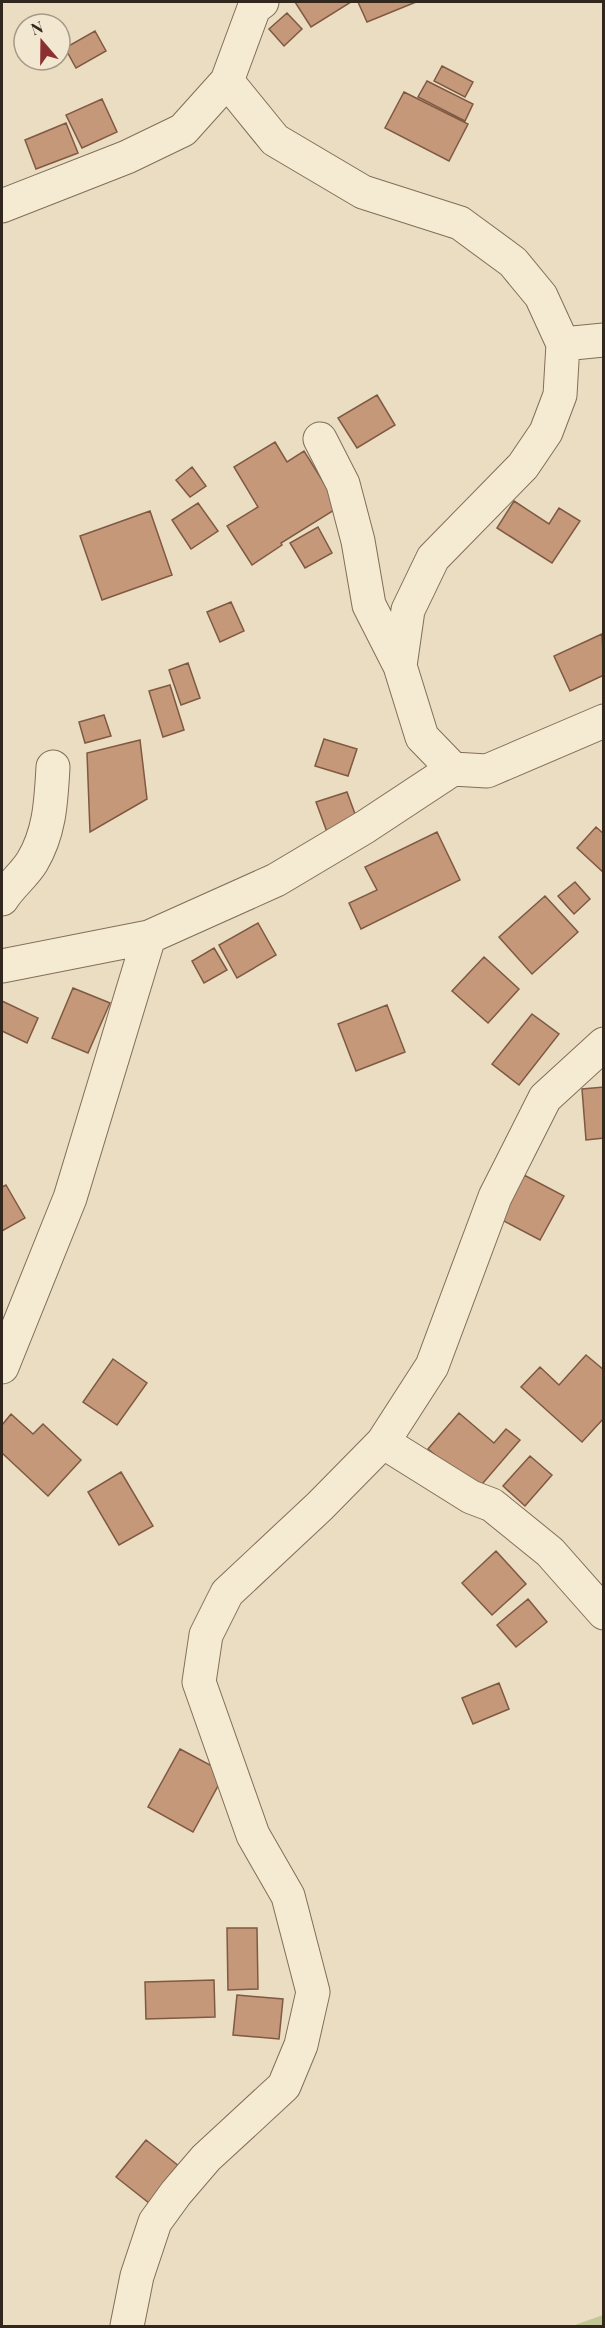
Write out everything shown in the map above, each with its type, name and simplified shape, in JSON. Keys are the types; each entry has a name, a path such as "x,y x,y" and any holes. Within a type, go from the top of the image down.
{"street":[{"path":"2,206 127,157 183,130 227,81 254,8 262,2"},
{"path":"227,81 275,140 363,192 460,223 513,262 541,297 562,344 560,395 546,432 523,466 433,558 408,610 400,666"},
{"path":"562,344 603,340"},
{"path":"320,439 343,484 358,541 369,605 400,666 422,737 453,769"},
{"path":"2,966 149,937 276,880 365,827 453,769 488,771 603,721"},
{"path":"2,898 31,864 46,833 51,808 53,767"},
{"path":"2,1367 70,1198 149,937"},
{"path":"127,2326 137,2276 154,2222 206,2158 284,2086 301,2045 313,1992 288,1896 253,1835 198,1682 206,1635 227,1593 320,1506 383,1442 432,1366 495,1197 545,1098 603,1044"},
{"path":"383,1442 471,1497 492,1505 550,1552 603,1612"}],"green space":[{"path":"603,2315 603,2326 572,2326"}],"building":[{"path":"295,2 351,2 311,27"},
{"path":"358,2 416,2 367,22"},
{"path":"287,13 302,29 284,46 269,29"},
{"path":"95,31 106,51 76,68 72,61 72,44"},
{"path":"442,66 473,82 465,97 434,81"},
{"path":"427,81 473,104 465,121 418,97"},
{"path":"404,92 468,124 449,161 385,128"},
{"path":"102,99 117,132 82,148 66,115"},
{"path":"66,123 78,153 36,169 25,140"},
{"path":"377,395 395,425 357,448 338,418"},
{"path":"275,442 287,462 304,451 339,507 281,543 282,545 252,565 227,526 258,507 234,467"},
{"path":"192,467 206,486 190,497 176,480"},
{"path":"514,501 549,524 559,508 580,521 552,563 497,528"},
{"path":"198,503 218,531 191,549 172,520"},
{"path":"150,511 172,575 102,600 80,536"},
{"path":"318,527 332,553 305,568 290,543"},
{"path":"231,602 244,631 220,642 207,612"},
{"path":"602,634 604,675 570,691 554,656"},
{"path":"188,663 200,698 181,705 169,670"},
{"path":"170,685 184,730 163,737 149,691"},
{"path":"104,715 111,736 85,743 79,722"},
{"path":"324,739 357,749 348,776 315,766"},
{"path":"140,740 147,799 90,832 87,753"},
{"path":"347,792 358,822 327,832 316,802"},
{"path":"596,827 604,834 604,873 577,848"},
{"path":"437,832 460,880 361,929 349,903 377,890 365,867"},
{"path":"575,882 590,899 574,914 558,896"},
{"path":"545,896 578,932 532,974 499,937"},
{"path":"258,923 276,955 237,978 219,945"},
{"path":"214,948 227,970 204,983 192,961"},
{"path":"484,957 519,989 488,1023 452,991"},
{"path":"73,988 110,1003 88,1053 52,1038"},
{"path":"2,1001 38,1018 27,1043 2,1031"},
{"path":"387,1005 405,1052 356,1071 338,1024"},
{"path":"532,1014 559,1034 519,1085 492,1064"},
{"path":"604,1087 604,1138 586,1140 582,1089"},
{"path":"524,1175 564,1196 540,1240 500,1219"},
{"path":"6,1185 25,1218 2,1231 2,1187"},
{"path":"586,1355 604,1370 604,1418 582,1442 521,1387 540,1367 559,1385"},
{"path":"113,1359 147,1383 117,1425 83,1402"},
{"path":"459,1413 494,1443 506,1429 520,1440 477,1490 428,1449"},
{"path":"11,1414 33,1434 43,1424 81,1460 48,1496 2,1453 2,1425"},
{"path":"530,1456 552,1475 525,1506 503,1486"},
{"path":"121,1472 153,1526 119,1545 88,1492"},
{"path":"496,1551 526,1584 492,1615 462,1583"},
{"path":"528,1599 547,1622 516,1647 497,1625"},
{"path":"499,1683 509,1709 473,1724 462,1698"},
{"path":"180,1749 225,1773 193,1832 148,1807"},
{"path":"227,1928 257,1928 258,1989 228,1990"},
{"path":"214,1980 215,2017 146,2019 145,1982"},
{"path":"237,1995 283,1999 279,2039 233,2035"},
{"path":"146,2140 179,2166 149,2203 116,2177"}]}
